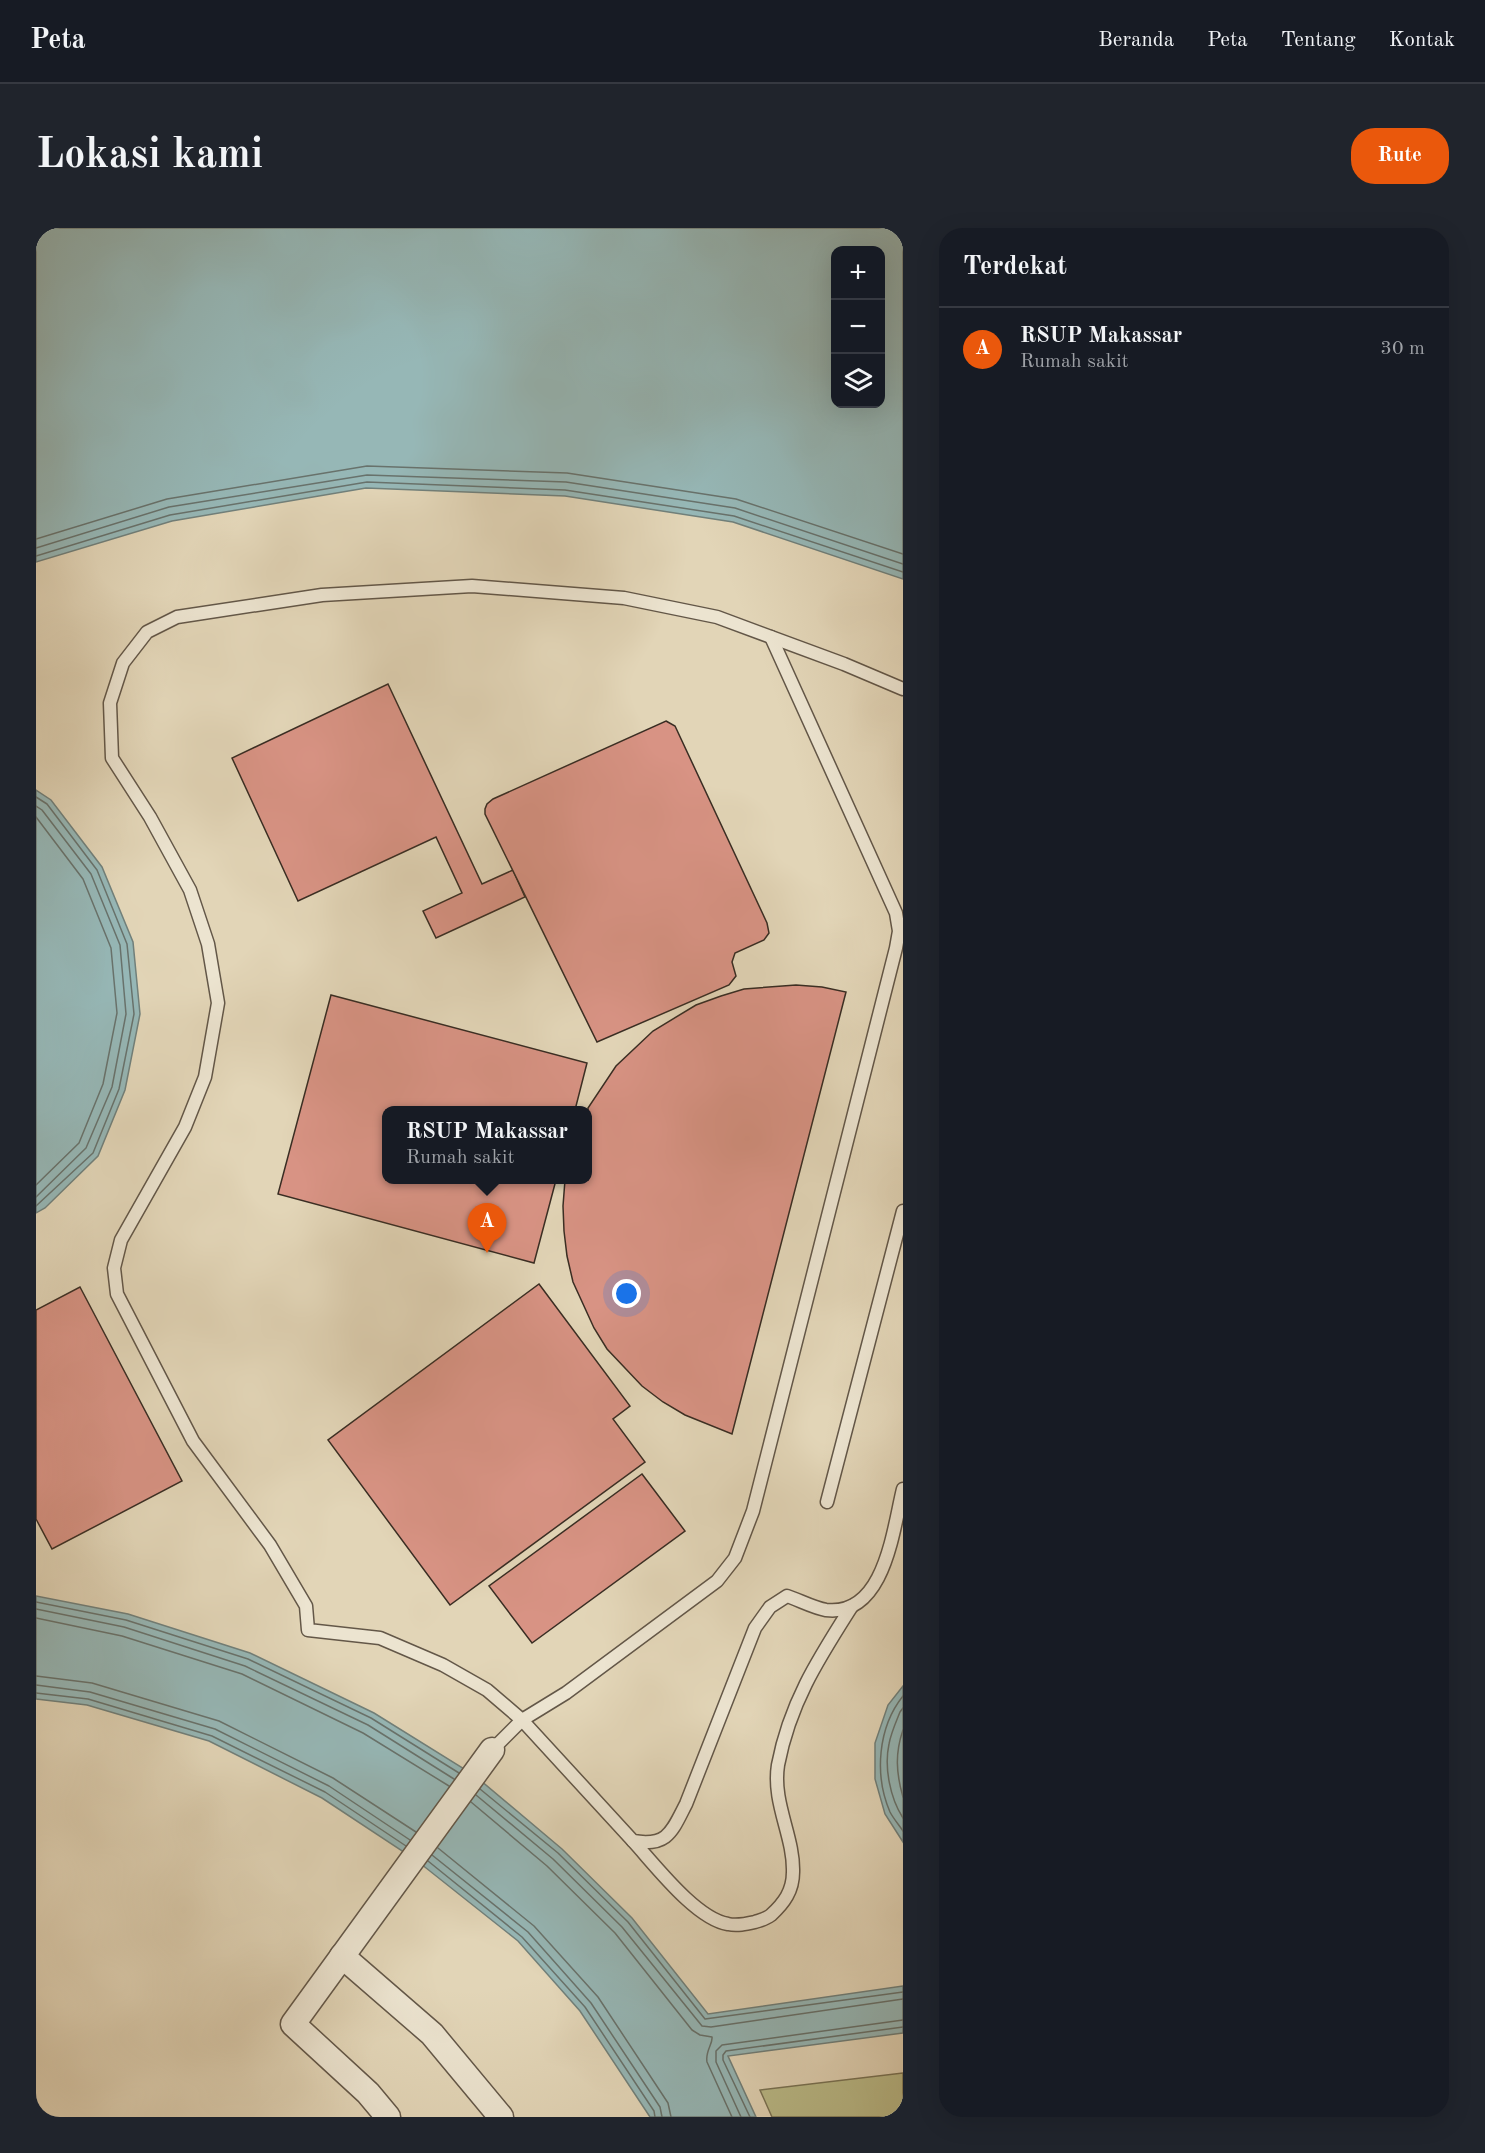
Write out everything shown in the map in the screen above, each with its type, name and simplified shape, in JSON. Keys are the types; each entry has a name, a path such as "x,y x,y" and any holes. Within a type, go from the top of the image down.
{"street":[{"path":"388,2117 368,2093 293,2024 492,1750"},
{"path":"342,1956 432,2034 501,2117"}],"lane":[{"path":"852,1606 814,1666 797,1699 778,1767 777,1796 794,1873 790,1893 767,1918 745,1924 726,1924 706,1914 685,1898 522,1720 487,1690 443,1665 380,1638 308,1630 306,1606 270,1545 193,1441 117,1294 114,1268 121,1240 184,1127 205,1077 218,1003 208,944 190,890 150,818 112,758 110,703 123,663 147,632 177,616 322,595 472,586 624,598 717,617 844,664 903,689"},
{"path":"492,1750 522,1720 566,1693 717,1581 735,1558 753,1511 896,948 899,931 896,913 771,637"},
{"path":"827,1502 903,1211"},
{"path":"633,1841 645,1844 659,1842 673,1830 686,1804 755,1628 770,1607 787,1596 824,1610 852,1606 865,1598 884,1566 903,1489"}],"green space":[{"path":"903,2073 903,2117 772,2117 760,2090"}],"water":[{"path":"36,228 903,228 903,579 733,522 565,496 366,488 172,521 36,562"},
{"path":"36,790 51,800 102,867 133,942 140,1014 125,1090 98,1156 45,1208 36,1213"},
{"path":"36,1596 128,1614 250,1653 374,1713 474,1775 562,1849 632,1918 708,2014 903,1986 903,2033 728,2056 756,2117 650,2117 580,2011 518,1941 416,1860 322,1798 209,1741 87,1705 36,1699"},
{"path":"903,1686 903,1842 885,1814 875,1779 875,1743 888,1705"}],"building":[{"path":"388,684 482,884 513,870 525,897 436,938 423,911 462,893 436,837 298,901 232,758"},
{"path":"666,721 675,726 767,923 769,933 764,940 735,953 732,962 736,976 729,985 597,1042 485,814 485,809 493,799"},
{"path":"796,985 846,992 732,1434 685,1415 663,1402 642,1386 607,1349 594,1328 573,1282 567,1256 563,1206 565,1184 592,1184 592,1106 589,1106 616,1066 653,1031 696,1005 744,989"},
{"path":"331,995 587,1063 576,1106 382,1106 382,1184 555,1184 534,1263 278,1194"},
{"path":"539,1284 630,1406 613,1419 645,1462 450,1605 328,1440"},
{"path":"80,1287 182,1481 52,1549 36,1519 36,1310"},
{"path":"642,1474 685,1531 532,1643 489,1586"}],"place":[{"name":"RSUP Makassar","path":"487,1253"}]}
